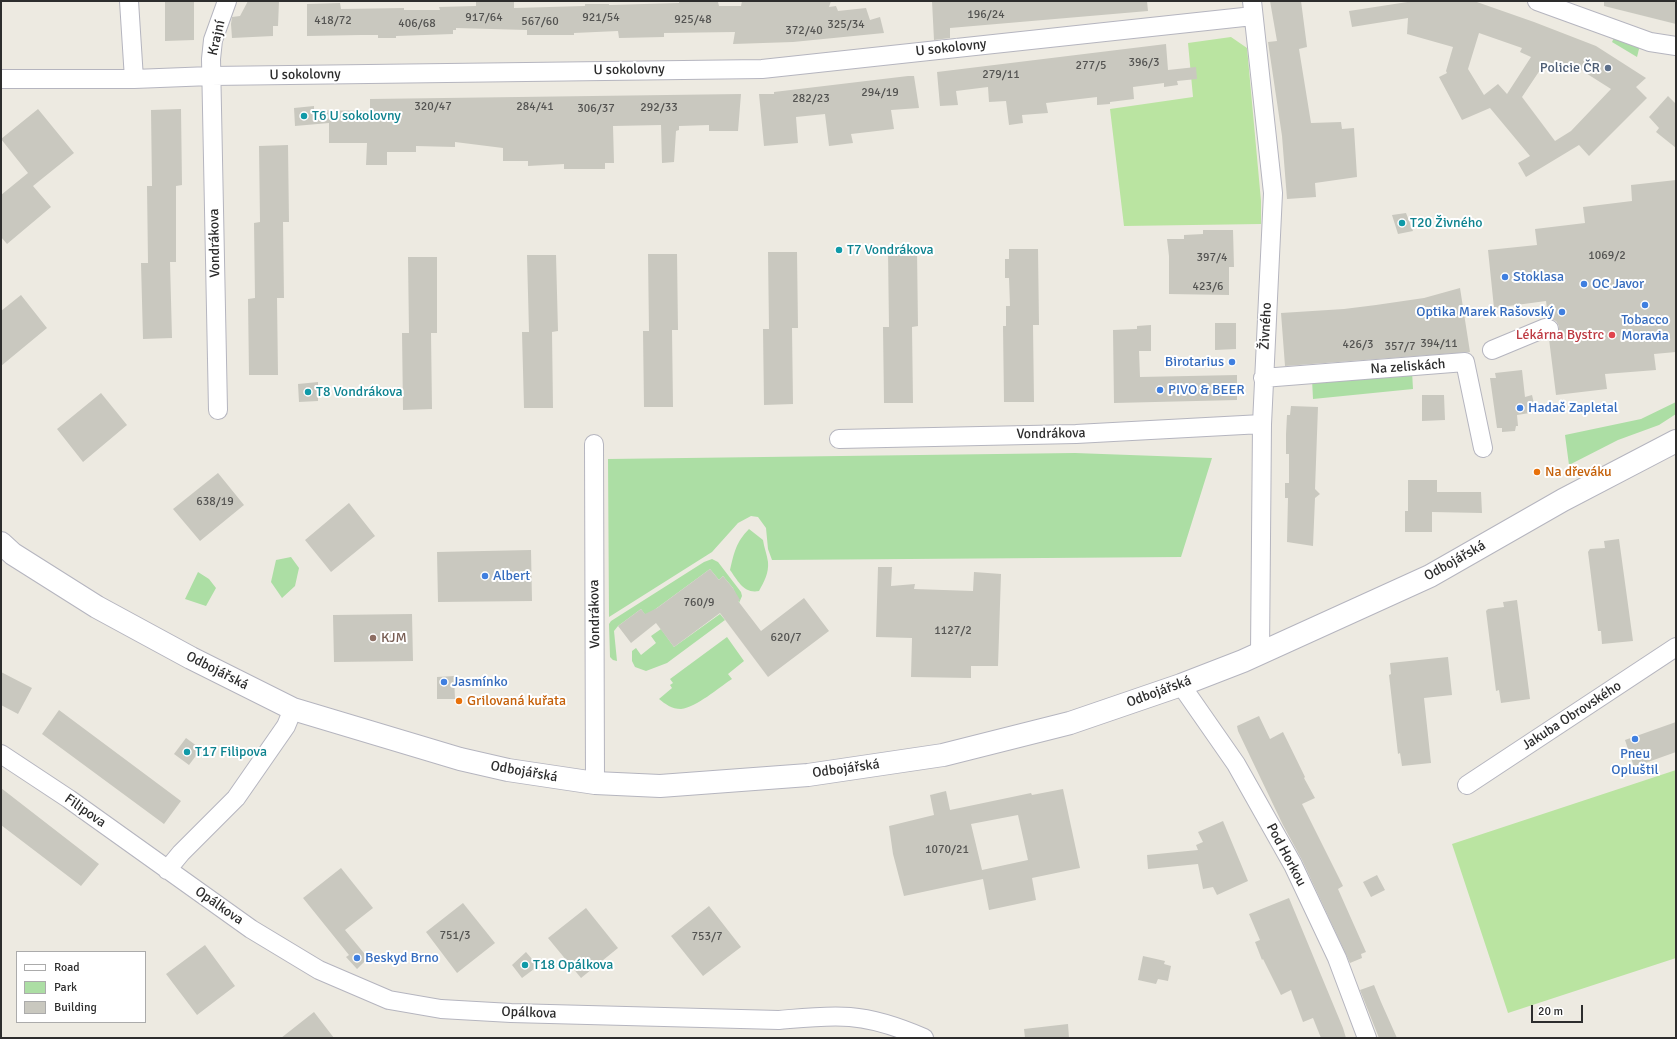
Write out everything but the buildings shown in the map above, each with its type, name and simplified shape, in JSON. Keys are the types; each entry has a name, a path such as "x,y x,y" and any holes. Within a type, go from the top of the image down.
{"street":[{"path":"129,1 134,79"},
{"name":"Krajní","path":"211,76 213,40 227,1"},
{"path":"1537,1 1650,42 1676,46"},
{"name":"U sokolovny","path":"1,79 134,79 211,76 762,69 1253,8"},
{"name":"Živného","path":"1253,8 1272,193 1263,378 1260,653"},
{"name":"Vondrákova","path":"211,76 218,410"},
{"path":"1492,350 1544,328 1549,329"},
{"name":"Na zeliskách","path":"1263,378 1465,362 1483,448"},
{"name":"Vondrákova","path":"839,439 1076,434 1262,424"},
{"name":"Odbojářská","path":"1,543 13,554 97,606 191,658 293,709 460,759 508,770 595,783 660,786 808,774 943,755 1070,723 1181,685 1260,653 1430,576 1563,500 1676,441"},
{"name":"Vondrákova","path":"594,444 595,783"},
{"name":"Jakuba Obrovského","path":"1467,785 1676,647"},
{"name":"Pod Horkou","path":"1181,685 1236,764 1293,865 1337,958 1367,1038"},
{"path":"168,870 181,853 236,798 286,726 293,709"},
{"name":"Filipova","path":"1,754 69,799 168,870"},
{"name":"Opálkova","path":"168,870 251,929 318,970 388,1000 440,1009 518,1013 779,1020 850,1017 893,1025 924,1038"}],"green space":[{"path":"1231,37 1247,48 1261,201 1261,224 1124,226 1110,109 1193,97 1188,43"},
{"path":"1614,38 1640,45 1637,57 1612,42"},
{"path":"1412,371 1413,389 1313,399 1312,379"},
{"path":"1676,402 1676,414 1659,425 1618,440 1569,465 1565,435 1641,419"},
{"path":"1075,453 1212,458 1181,557 772,560 768,549 766,528 758,517 751,516 738,523 712,552 609,617 608,459"},
{"path":"749,529 763,540 768,562 767,574 759,591 749,591 745,589 730,570 738,543"},
{"path":"291,557 299,568 295,586 282,598 271,582 276,560"},
{"path":"712,559 718,562 741,592 742,596 739,603 733,588 723,576 719,580 710,569 646,616 641,609 618,626 614,631 617,661 610,657 609,624 611,621 704,562"},
{"path":"198,572 209,579 216,588 206,606 185,599"},
{"path":"720,614 725,620 667,663 646,671 635,667 632,661 632,651 636,648 641,655 656,643 651,636 661,629 674,647"},
{"path":"727,637 744,661 728,674 732,679 694,705 687,708 675,708 659,699 672,688 670,685 673,683 670,679"},
{"path":"1676,770 1676,958 1508,1013 1452,844"}],"place":[{"name":"Policie ČR","path":"1608,68"},
{"name":"T6 U sokolovny","path":"304,116"},
{"name":"T20 Živného","path":"1402,223"},
{"name":"T7 Vondrákova","path":"839,250"},
{"name":"Stoklasa","path":"1505,277"},
{"name":"OC Javor","path":"1584,284"},
{"name":"Tobacco Moravia","path":"1645,305"},
{"name":"Optika Marek Rašovský","path":"1562,312"},
{"name":"Lékárna Bystrc","path":"1612,335"},
{"name":"Birotarius","path":"1232,362"},
{"name":"PIVO & BEER","path":"1160,390"},
{"name":"T8 Vondrákova","path":"308,392"},
{"name":"Hadač Zapletal","path":"1520,408"},
{"name":"Na dřeváku","path":"1537,472"},
{"name":"Albert","path":"485,576"},
{"name":"KJM","path":"373,638"},
{"name":"Jasmínko","path":"444,682"},
{"name":"Grilovaná kuřata","path":"459,701"},
{"name":"Pneu Opluštil","path":"1635,739"},
{"name":"T17 Filipova","path":"187,752"},
{"name":"Beskyd Brno","path":"357,958"},
{"name":"T18 Opálkova","path":"525,965"}]}
